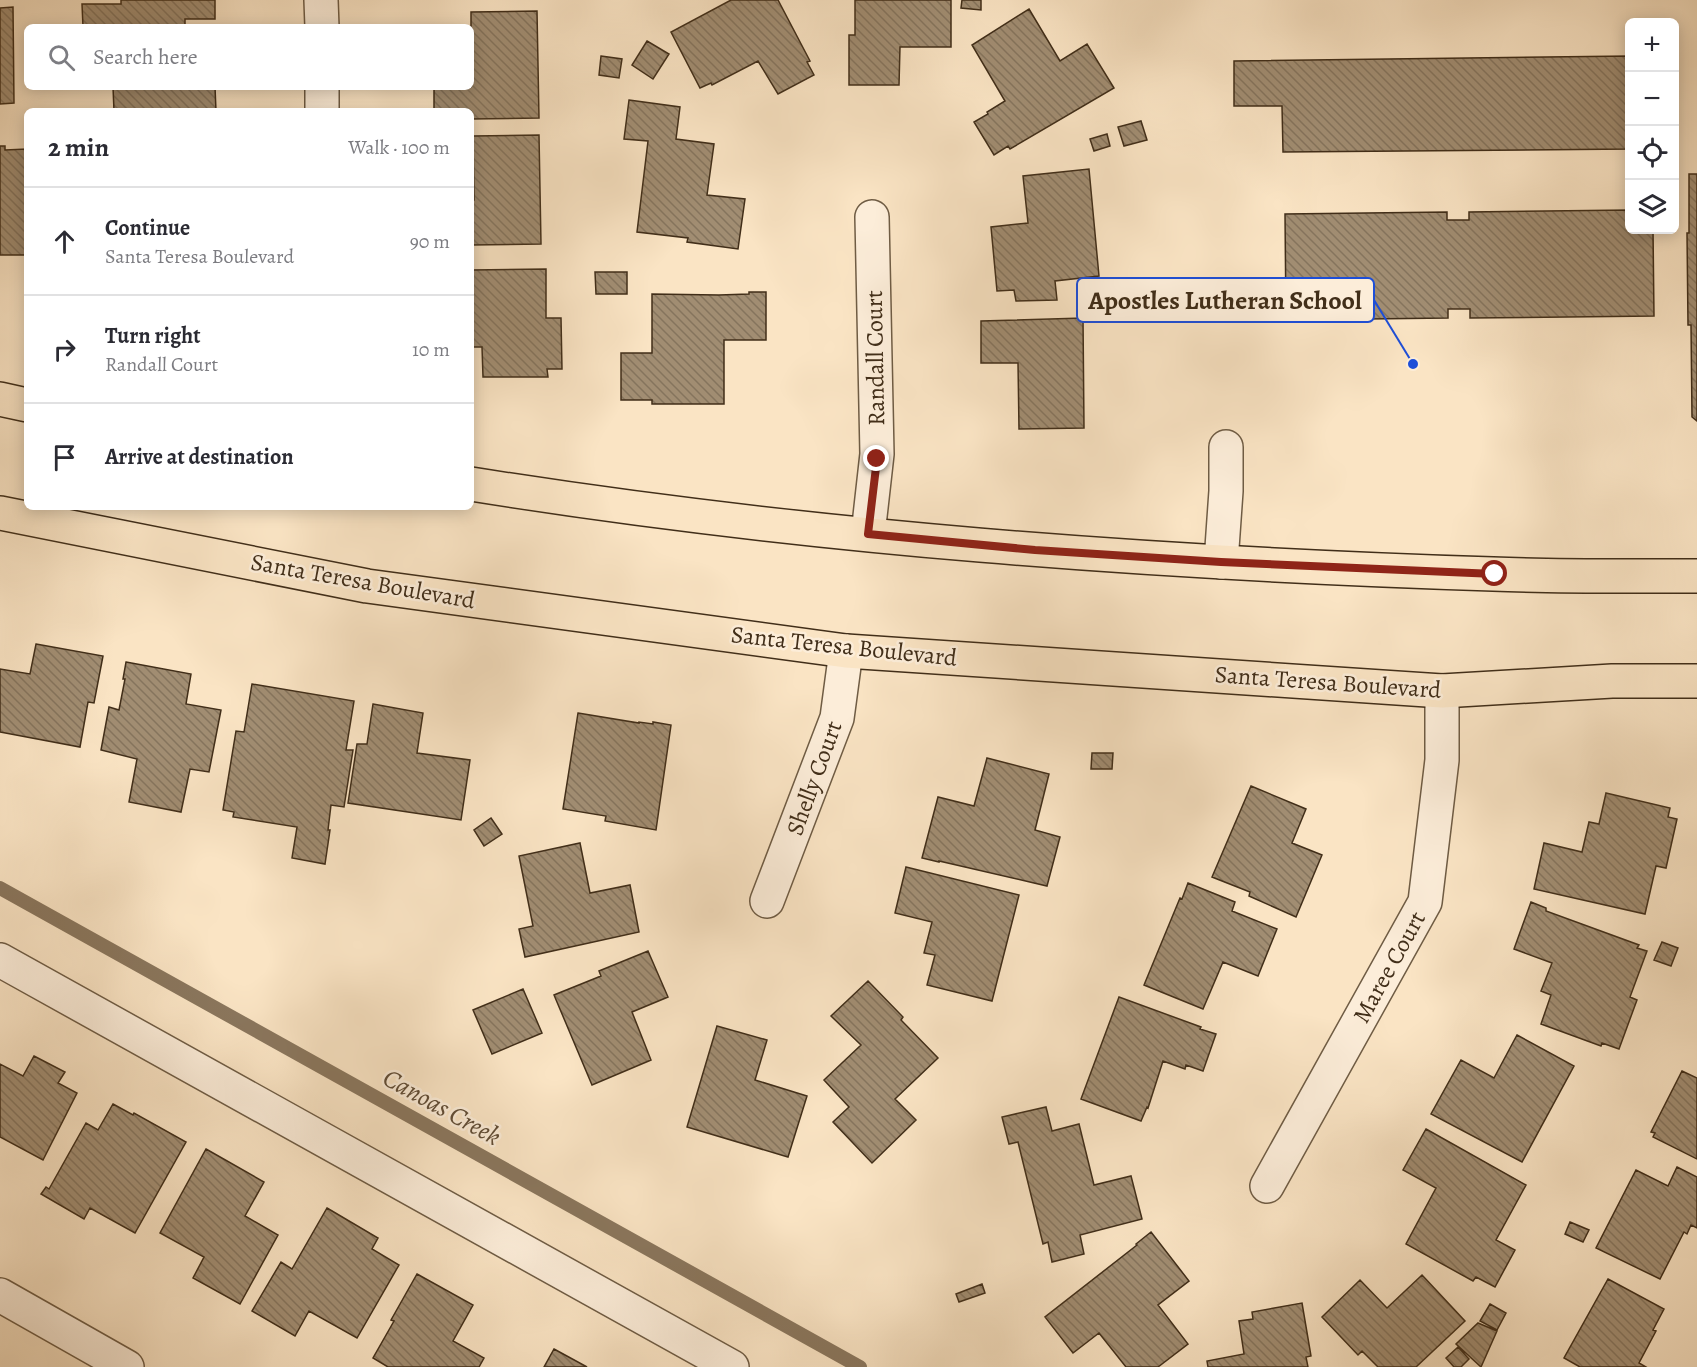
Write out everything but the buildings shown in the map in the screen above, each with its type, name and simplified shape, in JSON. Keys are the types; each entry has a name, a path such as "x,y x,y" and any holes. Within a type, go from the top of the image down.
{"main road":[{"path":"0,399 24,404"},
{"path":"474,484 597,504 1035,550 1221,562 1495,574 1697,576"},
{"name":"Santa Teresa Boulevard","path":"0,513 367,586 846,651 1442,691 1612,681 1697,681"}],"street":[{"path":"321,0 322,24"},
{"path":"322,90 322,108"},
{"name":"Randall Court","path":"868,534 877,454 872,217"},
{"path":"1221,562 1226,491 1226,447"},
{"name":"Shelly Court","path":"767,902 837,718 846,651"},
{"name":"Maree Court","path":"1267,1186 1425,902 1442,760 1442,691"},
{"path":"0,960 732,1367"},
{"path":"0,1295 127,1367"}],"waterway":[{"name":"Canoas Creek","path":"0,888 860,1367"}],"place":[{"name":"Apostles Lutheran School","path":"1413,364"}],"route":[{"path":"877,459 868,534 1035,550 1221,562 1495,574"}]}
